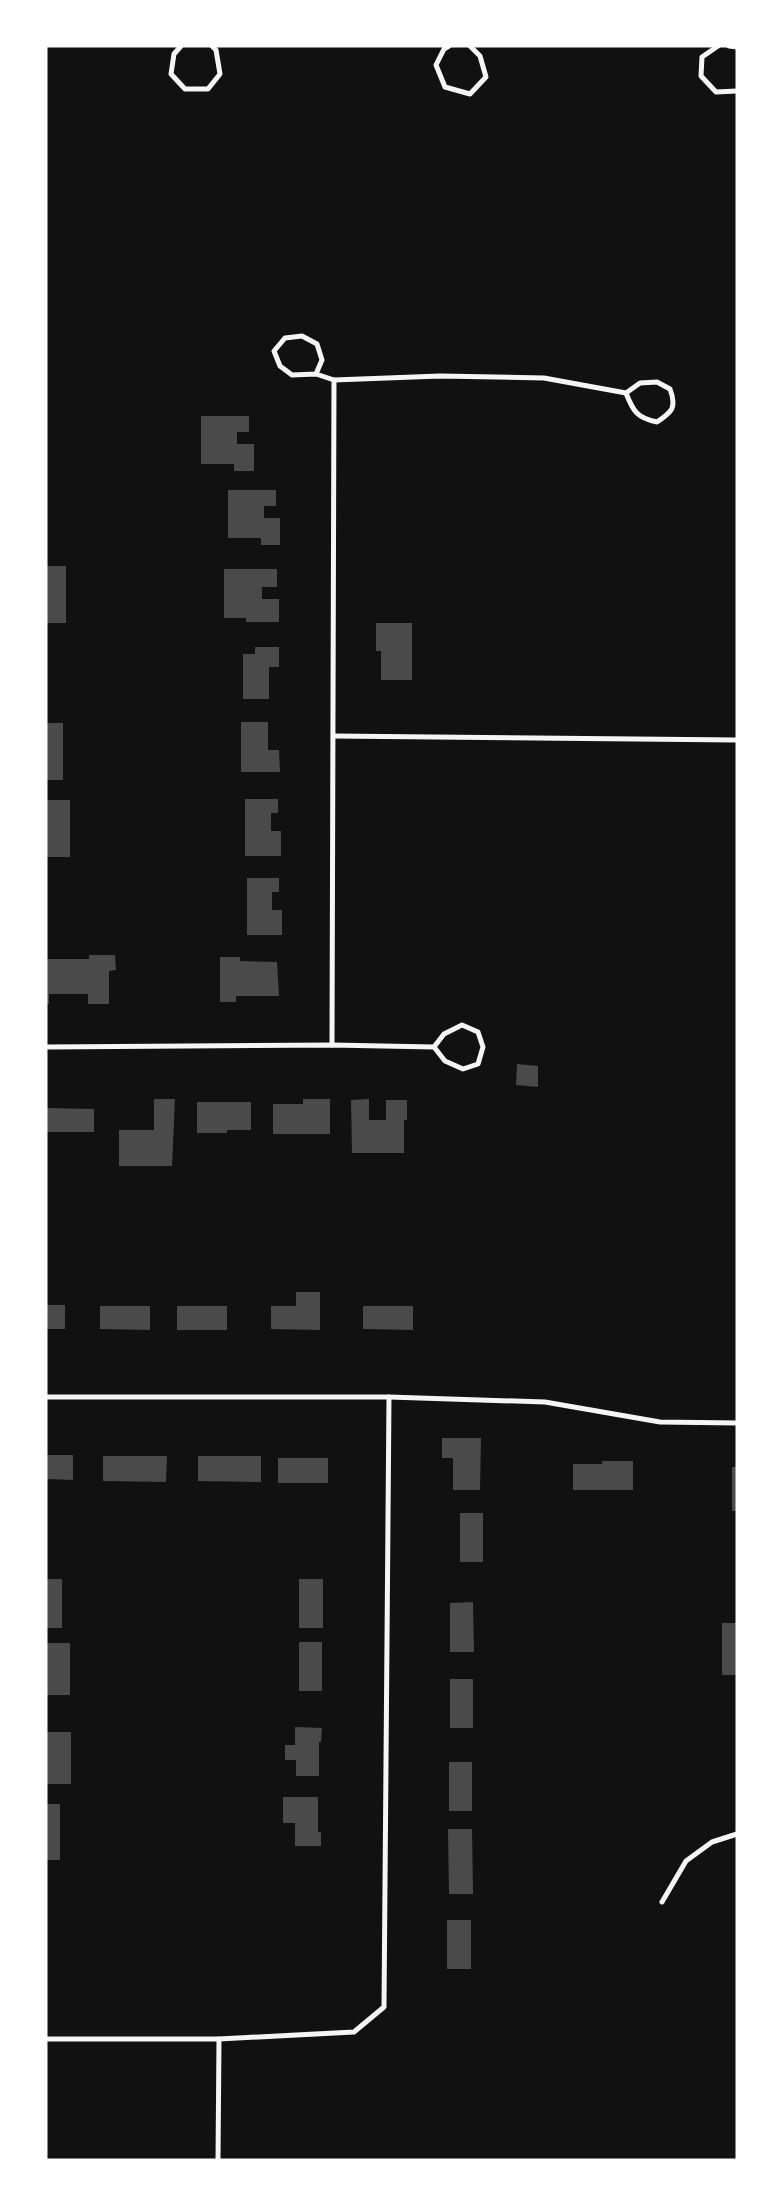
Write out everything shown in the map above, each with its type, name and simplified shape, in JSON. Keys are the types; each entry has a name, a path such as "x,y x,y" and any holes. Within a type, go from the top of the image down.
{"street":[{"path":"181,46 174,54 172,74 185,89 208,89 220,74 216,50 212,46"},
{"path":"449,46 444,49 436,65 446,87 470,94 486,77 480,56 470,46"},
{"path":"718,46 702,57 701,76 716,92 737,91"},
{"path":"729,46 737,47"},
{"path":"316,374 322,360 317,344 302,336 285,338 274,351 280,366 292,375 316,374 334,380 440,376 544,378 626,393 640,383 656,382 670,389 674,401 670,413 657,422 642,419 631,406 626,393"},
{"path":"332,1045 334,380"},
{"path":"334,736 737,740"},
{"path":"462,1025 478,1032 483,1047 478,1064 463,1069 445,1061 434,1047 444,1034 462,1025"},
{"path":"46,1047 332,1045 434,1047"},
{"path":"46,1397 389,1397 545,1402 660,1422 737,1423"},
{"path":"46,2040 219,2040 354,2032 384,2007 389,1397"},
{"path":"662,1902 686,1861 712,1842 737,1834"},
{"path":"218,2160 219,2040"}],"building":[{"path":"201,416 249,416 249,432 237,432 237,444 254,444 254,471 234,471 234,464 201,464"},
{"path":"228,490 276,490 276,506 264,506 264,518 280,518 280,545 261,545 261,538 228,538"},
{"path":"46,566 66,566 66,623 46,623"},
{"path":"224,569 277,569 277,587 262,587 262,599 279,599 279,622 246,622 246,618 224,618"},
{"path":"376,623 412,623 412,680 381,680 381,651 376,651"},
{"path":"255,647 279,647 279,667 269,667 269,699 243,699 243,654 255,654"},
{"path":"241,722 268,722 268,750 279,750 280,772 241,772"},
{"path":"46,723 63,723 63,780 46,780"},
{"path":"245,799 278,799 278,813 271,813 271,831 281,831 281,856 245,856"},
{"path":"46,800 70,800 70,857 46,857"},
{"path":"247,878 279,878 279,892 272,892 272,910 282,910 282,935 247,935"},
{"path":"89,955 115,955 116,970 109,971 109,1004 88,1004 88,994 49,994 49,1004 46,1004 46,959 89,959"},
{"path":"220,957 240,957 240,961 277,962 279,996 236,996 236,1002 220,1002"},
{"path":"517,1064 538,1066 538,1087 516,1085"},
{"path":"154,1099 175,1099 172,1166 119,1166 119,1130 154,1130"},
{"path":"303,1099 330,1099 330,1134 273,1134 273,1104 303,1104"},
{"path":"369,1099 369,1120 386,1120 386,1100 407,1100 407,1120 404,1120 404,1153 352,1153 351,1100"},
{"path":"197,1102 251,1102 251,1130 227,1130 227,1133 197,1133"},
{"path":"46,1108 94,1109 94,1132 46,1132"},
{"path":"296,1292 320,1292 320,1330 271,1329 271,1306 296,1306"},
{"path":"46,1305 65,1305 65,1329 46,1329"},
{"path":"100,1306 150,1306 150,1330 100,1329"},
{"path":"177,1306 227,1306 227,1330 177,1330"},
{"path":"363,1306 413,1306 413,1330 363,1329"},
{"path":"442,1438 481,1438 480,1490 453,1490 453,1458 442,1458"},
{"path":"46,1455 73,1455 73,1480 46,1479"},
{"path":"103,1456 167,1456 166,1482 103,1481"},
{"path":"198,1456 261,1456 261,1482 198,1481"},
{"path":"278,1458 328,1458 328,1483 278,1483"},
{"path":"602,1461 633,1461 633,1490 573,1490 573,1464 602,1464"},
{"path":"732,1467 737,1467 737,1511 732,1511"},
{"path":"460,1513 483,1513 483,1562 460,1562"},
{"path":"46,1579 62,1579 62,1628 46,1628"},
{"path":"299,1579 323,1579 323,1628 299,1628"},
{"path":"473,1602 474,1652 450,1652 450,1603"},
{"path":"722,1623 737,1623 737,1675 722,1675"},
{"path":"299,1642 322,1642 322,1691 299,1691"},
{"path":"46,1643 70,1643 70,1695 46,1695"},
{"path":"450,1679 473,1679 473,1728 450,1728"},
{"path":"295,1727 322,1728 321,1742 319,1742 319,1776 296,1776 296,1760 285,1760 285,1745 295,1745"},
{"path":"46,1732 71,1732 71,1784 46,1784"},
{"path":"449,1762 472,1762 472,1811 449,1811"},
{"path":"283,1797 318,1797 318,1832 321,1832 321,1846 295,1846 295,1823 283,1823"},
{"path":"46,1804 60,1804 60,1860 46,1860"},
{"path":"448,1829 472,1829 473,1894 449,1894"},
{"path":"447,1920 471,1920 471,1969 447,1969"}]}
